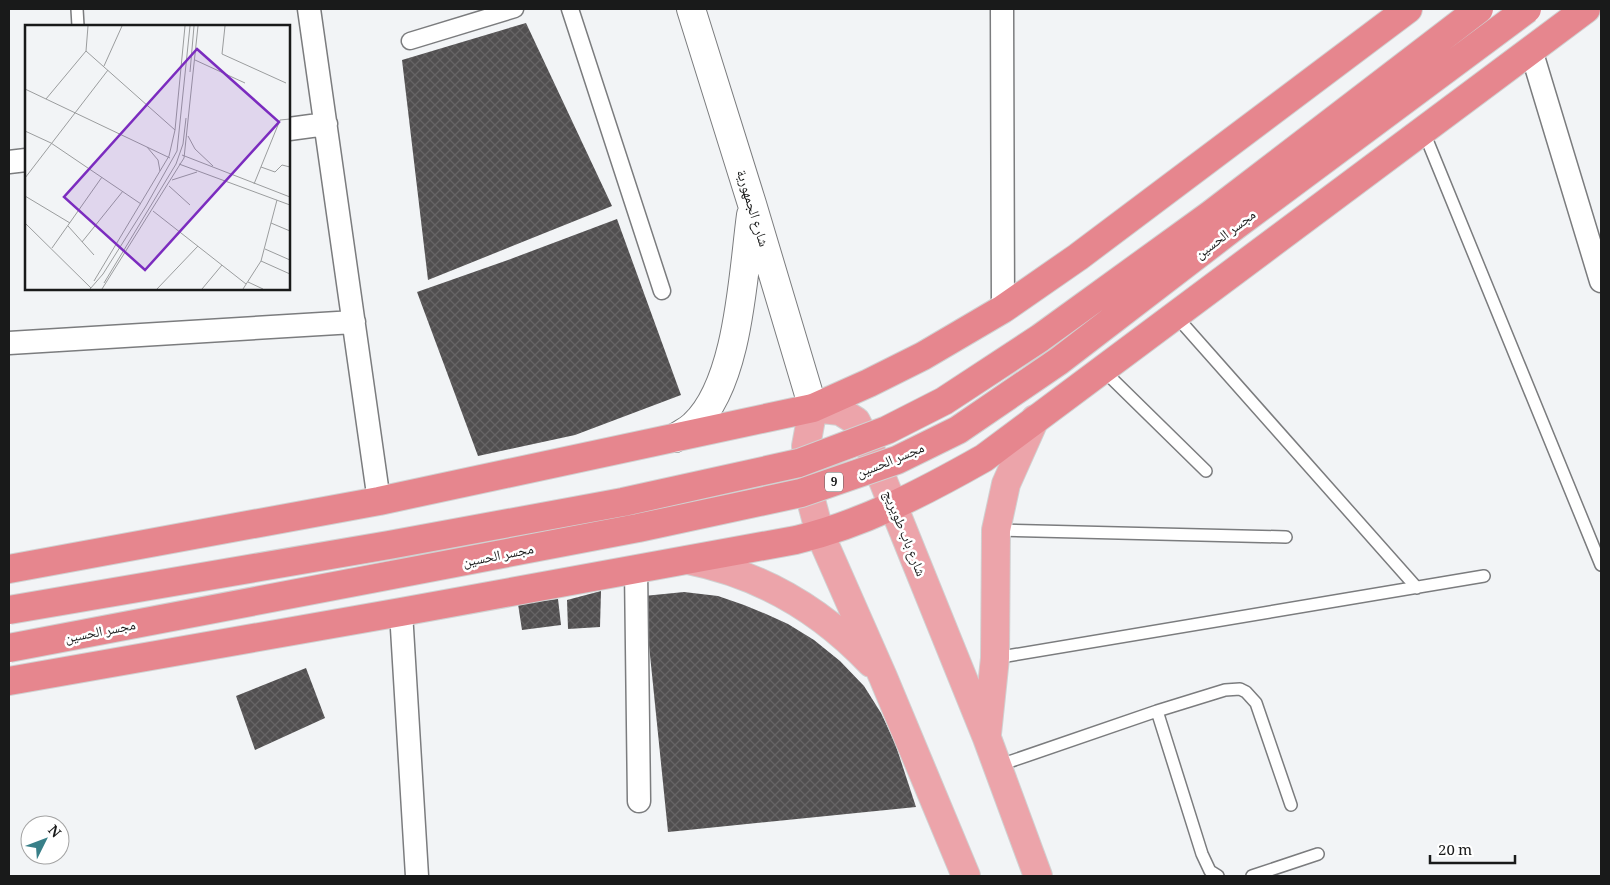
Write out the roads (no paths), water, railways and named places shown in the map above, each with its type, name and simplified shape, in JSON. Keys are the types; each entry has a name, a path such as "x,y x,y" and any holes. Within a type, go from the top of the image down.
{"highway":[{"path":"9,569 379,501 813,408 923,356 1004,309 1078,257 1408,9"},
{"name":"مجسر الحسين","path":"9,610 379,547 623,502 799,463 887,430 944,402 1040,338 1218,209 1479,9"},
{"name":"مجسر الحسين","path":"9,648 648,526 801,493 897,460 958,430 1059,361 1236,226 1528,9"},
{"path":"9,681 688,560 820,534 894,506 984,458 1586,9"}],"main road":[{"name":"شارع الجمهورية","path":"691,9 813,408"},
{"path":"675,438 694,425 707,410 728,364 738,312 752,204"},
{"path":"813,408 806,446 811,500 820,534 966,876"},
{"name":"شارع باب طويريج","path":"813,408 840,411 856,421 871,451 987,738 1038,876"},
{"path":"987,738 995,658 996,530 1006,484 1036,419"},
{"path":"688,560 713,565 756,580 808,609 856,646 882,677"}],"street":[{"path":"309,9 379,501"},
{"path":"410,41 515,9"},
{"path":"570,9 662,291"},
{"path":"1002,9 1004,309"},
{"path":"1531,50 1601,281"},
{"path":"290,129 326,124"},
{"path":"9,162 25,160"},
{"path":"9,343 354,322"},
{"path":"636,569 639,801"},
{"path":"401,612 418,876"}],"lane":[{"path":"77,9 78,25"},
{"path":"1423,130 1601,565"},
{"path":"1175,315 1417,588"},
{"path":"1102,369 1206,471"},
{"path":"996,530 1286,537"},
{"path":"995,658 1484,576"},
{"path":"997,766 1157,711 1233,688 1246,692 1256,702 1291,805"},
{"path":"1157,711 1202,854 1210,871 1218,876"},
{"path":"1252,876 1318,854"}]}
